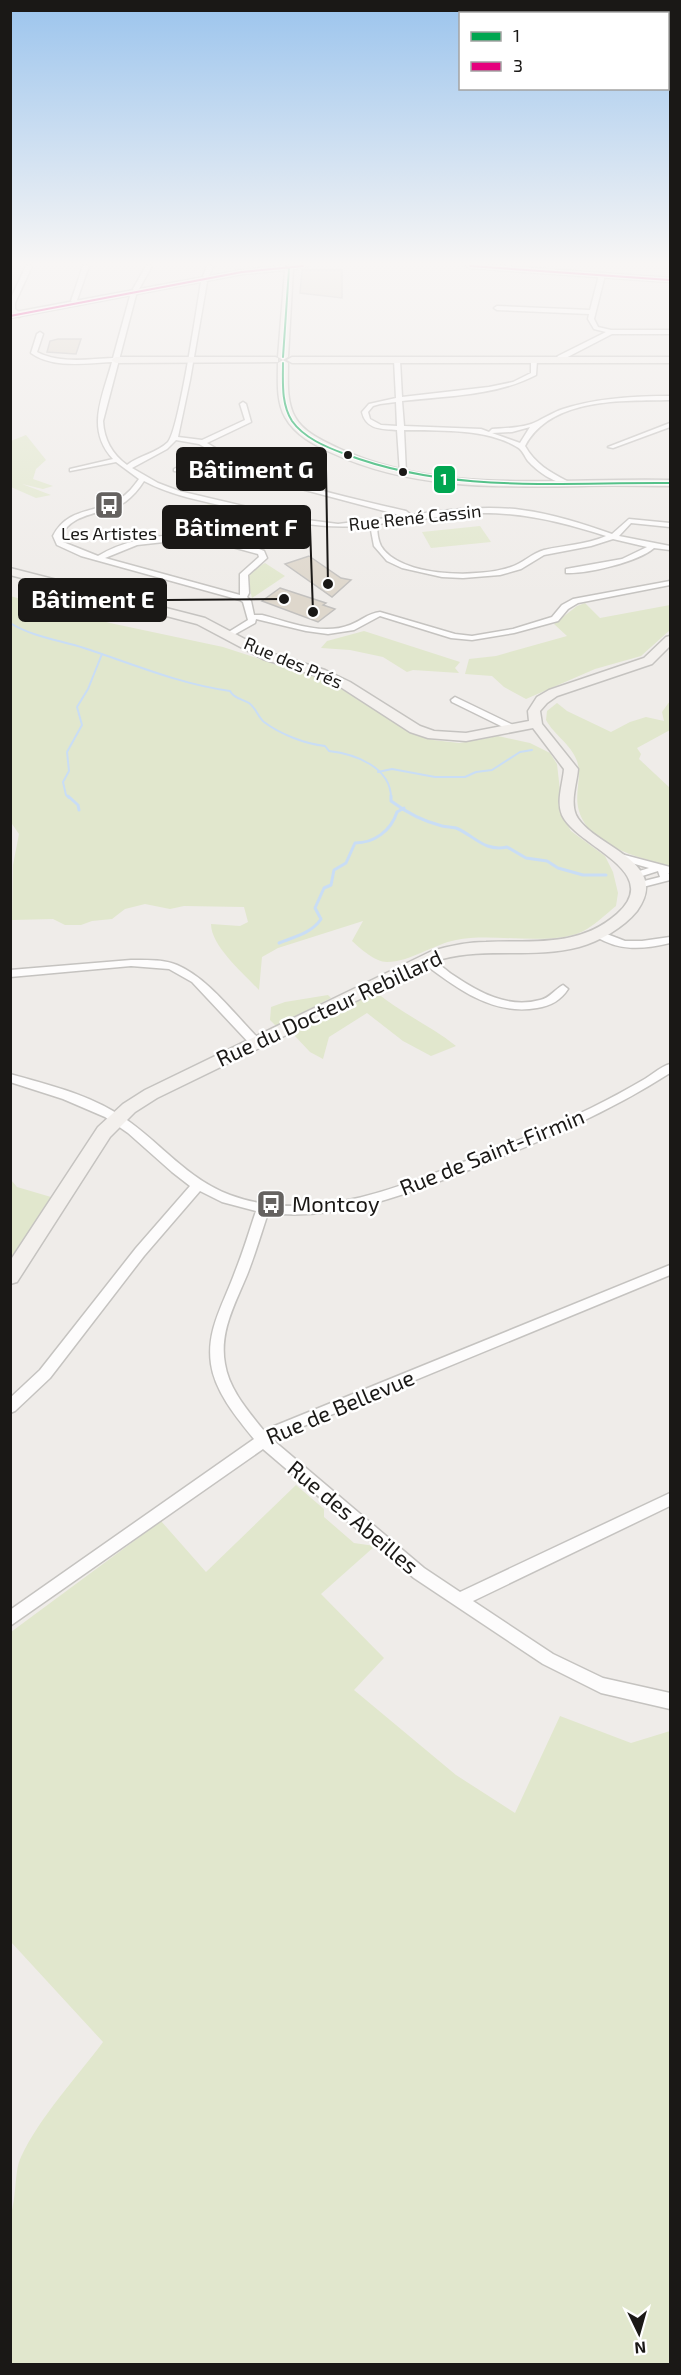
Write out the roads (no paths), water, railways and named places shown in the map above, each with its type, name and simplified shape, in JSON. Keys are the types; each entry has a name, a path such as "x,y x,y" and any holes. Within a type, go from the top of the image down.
{"street":[{"path":"112,377 100,421 101,439 110,454 144,456"},
{"path":"128,468 144,456 169,446 174,438 188,377"},
{"path":"284,377 286,406 298,427 334,451 361,462 403,473 461,481 670,483"},
{"path":"399,377 403,473"},
{"path":"529,377 515,384 371,405 365,412 366,418 371,424 401,429 512,430 597,403 613,400 670,398"},
{"path":"202,443 249,421 243,404"},
{"path":"522,447 528,434 538,423"},
{"path":"610,447 670,425"},
{"path":"481,431 522,447 536,466 565,482"},
{"path":"174,438 202,443 230,460 307,489 403,513 410,519"},
{"name":"Rue René Cassin","path":"110,454 143,478 169,489 302,522 327,526 489,511 520,512 564,520 651,547 670,548"},
{"path":"72,470 118,460"},
{"path":"176,470 195,471 230,460"},
{"path":"143,478 135,491 117,507 78,515 64,523 58,530 57,536 60,543 65,547 99,558 243,598 252,616 249,625 230,635"},
{"path":"373,523 375,541 380,551 391,560 434,574 474,576 515,569 534,555 589,544 612,536 626,527 629,521 638,520 651,526 670,525"},
{"path":"99,558 121,548 140,543 171,540 211,540 254,550 261,553 263,558 244,574 243,598"},
{"path":"569,571 630,558 647,552 651,547"},
{"name":"Rue des Prés","path":"10,571 201,621 267,656 321,673 346,685 415,729 433,735 466,737 536,724"},
{"path":"252,616 324,632 357,626 372,615 380,614 454,636 480,638 555,619 565,608 576,601 670,583"},
{"path":"667,873 637,880 617,856 573,822 566,805 571,769 536,724 534,711 542,700 553,693 648,661 670,640"},
{"path":"455,700 510,727"},
{"path":"617,856 667,873"},
{"name":"Rue du Docteur Rebillard","path":"10,1277 82,1162 116,1119 152,1094 426,960 469,947 498,945 560,947 599,934 616,923 637,899 637,880"},
{"path":"599,934 610,942 629,945 670,940"},
{"path":"426,960 488,1000 509,1007 538,1005 558,996 563,989"},
{"path":"10,974 131,963 162,964 174,967 196,980 255,1042"},
{"name":"Rue de Saint-Firmin","path":"10,1078 49,1090 116,1119 134,1132 164,1161 198,1185 230,1200 264,1208 314,1210 376,1199 484,1159 622,1097 670,1068"},
{"path":"10,1407 45,1374 134,1260 198,1185"},
{"name":"Rue des Abeilles","path":"264,1208 241,1274 223,1314 217,1349 218,1366 224,1382 235,1404 262,1439 419,1573 548,1659 602,1685 670,1701"},
{"name":"Rue de Bellevue","path":"10,1619 262,1439 277,1431 670,1270"},
{"path":"459,1600 670,1500"}],"waterway":[{"path":"10,623 37,635 102,654"},
{"path":"69,798 63,782 69,771 67,752 82,725 77,707 88,689 102,654"},
{"path":"102,654 174,679 230,691 236,697 249,703 260,718 277,731 301,741 325,746 329,751 350,755 370,764 379,772"},
{"path":"379,772 392,769 435,777 465,777 476,772 492,770 520,752 532,750"},
{"path":"379,772 389,787 391,798"},
{"path":"68,796 78,805 79,810"},
{"path":"391,798 391,801 403,809"},
{"path":"279,943 302,934 317,924 321,919 315,908 324,888 331,885 334,870 346,863 355,843 369,841 381,835 391,825 397,812 403,809"},
{"path":"403,809 435,824 456,828 492,847 507,847 526,858 547,861 558,868 583,875 606,875"}],"place":[{"name":"Les Artistes","path":"109,505"},
{"name":"Bâtiment G","path":"328,584"},
{"name":"Bâtiment E","path":"284,599"},
{"name":"Bâtiment F","path":"313,612"},
{"name":"Montcoy","path":"271,1204"}]}
